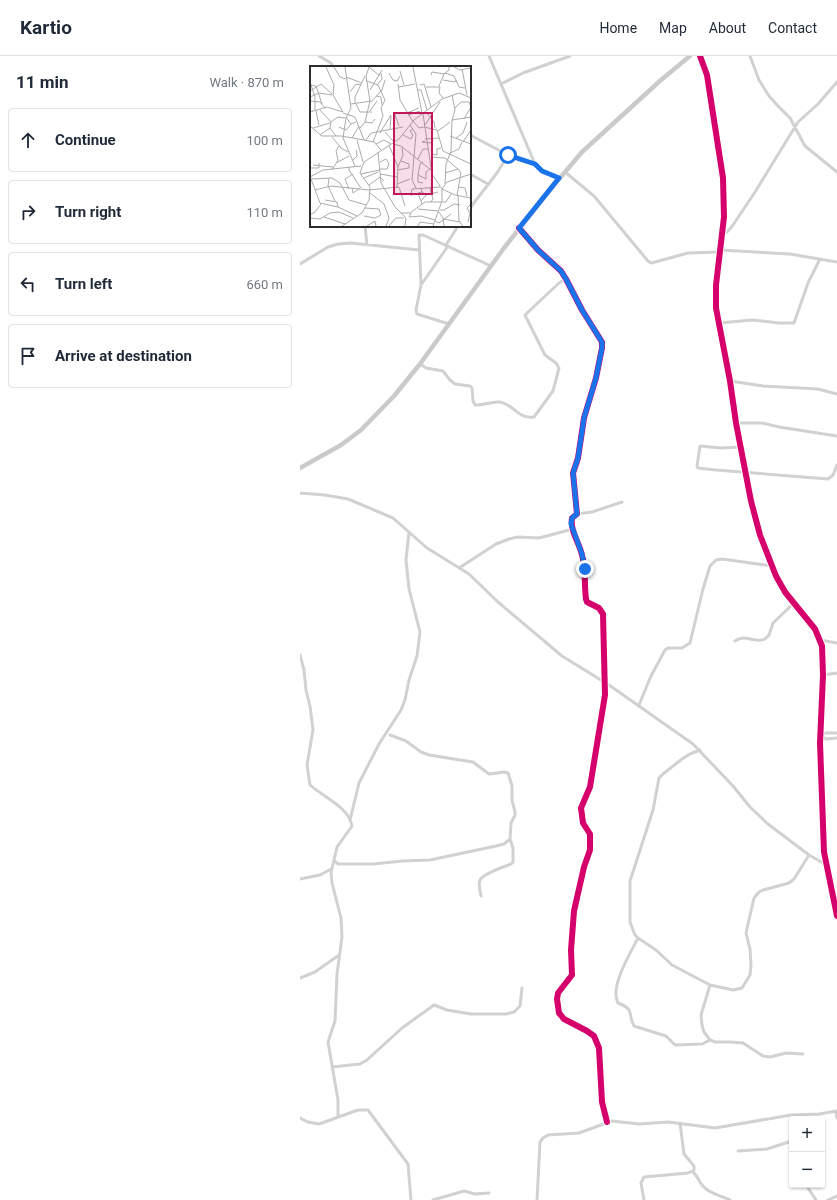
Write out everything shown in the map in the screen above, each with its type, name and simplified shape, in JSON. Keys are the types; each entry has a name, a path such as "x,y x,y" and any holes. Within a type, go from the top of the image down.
{"main road":[{"path":"300,468 341,445 361,430 394,396 420,364 519,228 559,178 582,152 661,80 689,57"}],"street":[{"path":"319,56 331,63 332,66"},
{"path":"489,56 535,164 542,171 559,178"},
{"path":"501,84 523,73 570,56"},
{"path":"700,56 707,75 723,178 724,217 716,284 716,308 730,381 740,447 760,535 772,566 785,592 815,629 820,640 823,657 820,770 825,864 837,916"},
{"path":"750,56 759,80 769,96 790,118 805,146 837,172"},
{"path":"722,235 728,232 733,225 798,122 818,104 837,82"},
{"path":"471,136 508,155 535,164"},
{"path":"471,207 508,155"},
{"path":"565,172 594,196 651,263 688,253 720,251 790,254 837,262"},
{"path":"471,175 488,184"},
{"path":"365,227 367,245"},
{"path":"421,285 447,246 457,227"},
{"path":"519,228 538,250 561,271 582,310 602,342 596,378 584,418 578,458 573,473 577,514"},
{"path":"448,324 416,314 421,285 419,236 420,235 447,246 491,266"},
{"path":"300,264 328,247 338,244 419,250"},
{"path":"719,323 752,320 794,323 808,283 820,259"},
{"path":"420,364 426,368 443,371 455,384 470,386 474,405 501,402 524,417 534,417 553,390 559,368 556,363 545,355 525,315 559,283 566,279"},
{"path":"730,381 763,386 818,389 837,394"},
{"path":"736,423 762,423 837,436"},
{"path":"740,447 712,448 700,446 697,466 698,468 716,470 745,471 828,479 833,475 837,465"},
{"path":"300,493 348,499 393,518 427,548 473,578 504,607 562,656 639,705 693,744 733,786 750,807 768,824 809,855 825,864"},
{"path":"607,1122 602,1102 599,1048 596,1040 588,1031 564,1019 559,1013 557,999 558,993 572,975 571,950 574,911 591,842 590,834 583,823 581,808 590,787 605,695 603,614 599,608 587,602 585,569 582,554 571,524 572,518 577,514 592,512 622,502"},
{"path":"459,568 496,544 513,538 539,538 573,529"},
{"path":"350,820 359,783 379,744 401,710 417,656 421,635 410,589 406,560 409,532"},
{"path":"639,705 651,676 665,650 672,647 682,648 690,643 703,589 710,566 713,562 722,559 772,566"},
{"path":"735,641 744,637 760,641 765,639 773,623 794,603"},
{"path":"820,640 837,643"},
{"path":"300,655 304,670 313,730 307,765 310,785 333,801 352,823 352,828 337,847 331,869 332,883 341,918 342,937 339,955 335,1021 328,1042 338,1100 338,1116"},
{"path":"823,675 837,673"},
{"path":"820,735 826,733 837,733"},
{"path":"390,735 406,741 429,756 473,762 488,774 508,772 512,786 512,800 515,812 511,823 510,839 513,848 513,862 482,877 480,884 481,896"},
{"path":"820,735 826,739 837,738"},
{"path":"700,750 690,754 659,778 653,810 629,886 630,922 635,935 638,938 656,950 672,965 710,985 738,990 745,985 750,975 750,949 746,933 754,898 758,892 788,883 794,879 809,855"},
{"path":"334,860 336,863 343,864 373,864 411,860 430,860 504,844 510,839"},
{"path":"300,879 320,875 331,869"},
{"path":"638,938 621,971 616,996 618,1003 629,1009 634,1026 666,1036 675,1045 702,1044 710,1040"},
{"path":"300,978 315,972 339,955"},
{"path":"710,985 701,1015 704,1032 710,1040 715,1042 743,1043 763,1056 770,1057 786,1053 803,1054"},
{"path":"332,1067 360,1064 367,1060 402,1028 434,1005 456,1012 506,1014 514,1012 520,1006 522,988"},
{"path":"300,1118 308,1122 319,1124 358,1110 368,1110 372,1113 408,1164 411,1200"},
{"path":"537,1200 540,1142 542,1138 548,1135 579,1133 607,1122 680,1123 715,1128 791,1115 805,1115 836,1111 837,1118"},
{"path":"680,1123 684,1154 694,1166 693,1172"},
{"path":"738,1151 767,1148 789,1142"},
{"path":"644,1200 641,1183 644,1177 693,1172"},
{"path":"693,1172 703,1187 708,1191 730,1200"},
{"path":"808,1188 816,1200"},
{"path":"433,1200 464,1191 475,1194 489,1193"},
{"path":"828,1200 837,1196"}],"cycle path":[{"path":"700,56 707,75 723,178 724,217 716,285 716,308 751,501 760,535 776,576 785,592 815,629 822,646 823,675 820,743 824,852 837,916"},
{"path":"519,228 538,250 561,271 582,310 602,342 596,378 584,418 578,458 573,473 577,514 572,518 572,527 581,550 587,602 599,608 603,614 605,695 590,787 581,808 583,823 590,834 590,850 584,867 574,911 571,950 572,975 558,993 557,999 559,1013 564,1019 594,1036 599,1048 602,1102 607,1122"}],"route":[{"path":"508,155 535,164 542,171 559,178 519,228 538,250 561,271 582,310 602,342 596,378 584,418 578,458 573,473 577,514 572,518 571,524 582,554 585,569"}]}
